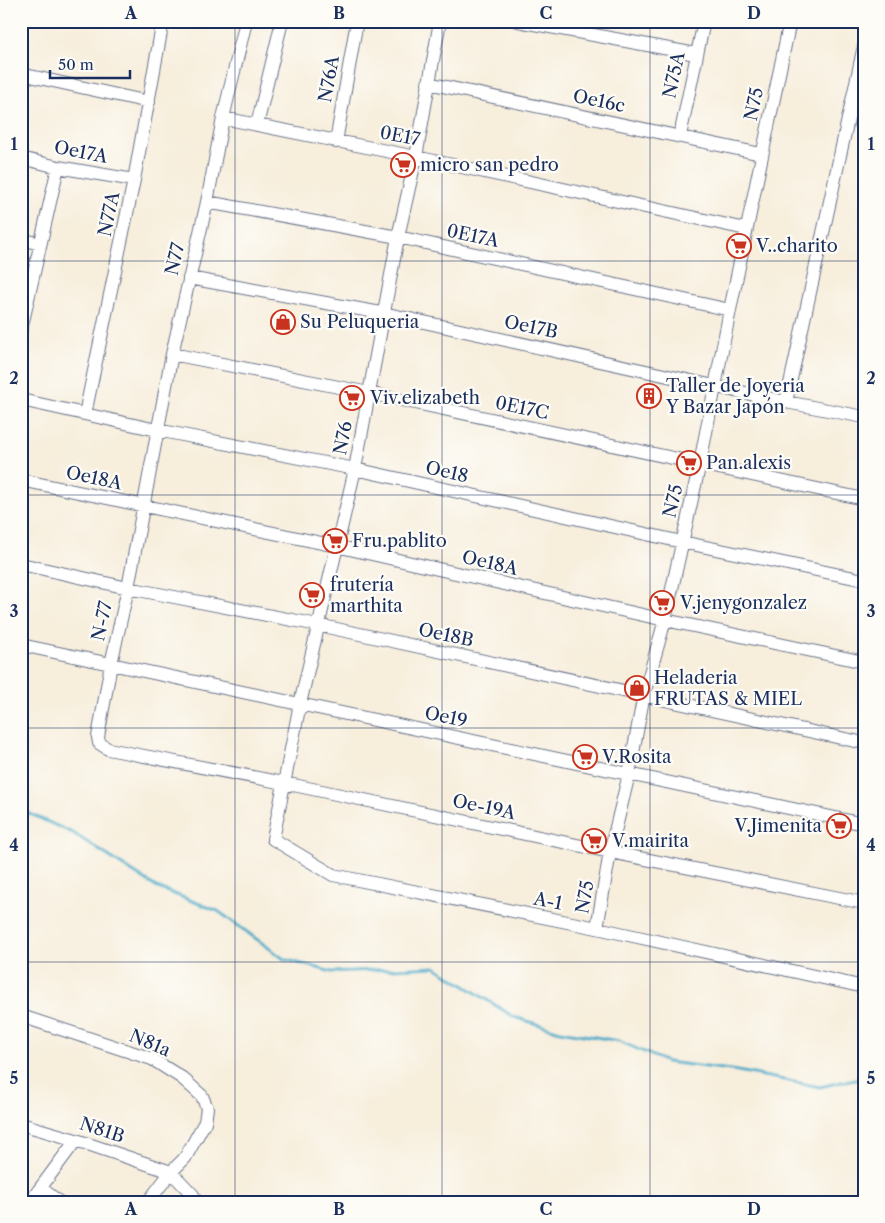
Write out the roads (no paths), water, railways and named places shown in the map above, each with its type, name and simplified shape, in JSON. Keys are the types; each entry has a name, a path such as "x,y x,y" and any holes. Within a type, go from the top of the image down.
{"street":[{"path":"147,21 163,23"},
{"name":"N77","path":"143,506 172,354 246,21"},
{"path":"257,125 282,21"},
{"name":"N76A","path":"336,142 357,21"},
{"name":"N76","path":"274,829 300,704 355,469 398,237 416,157 440,21"},
{"path":"518,21 696,54"},
{"name":"N75A","path":"680,136 704,21"},
{"name":"N75","path":"597,928 610,852 629,774 644,694 665,620 700,463 761,154 790,21"},
{"name":"N77A","path":"85,414 134,180 163,23"},
{"path":"786,402 864,46"},
{"path":"21,74 149,102"},
{"name":"Oe16c","path":"428,83 761,154"},
{"name":"0E17","path":"223,118 416,157 746,229"},
{"name":"Oe17A","path":"21,158 134,180"},
{"path":"22,323 58,166"},
{"name":"0E17A","path":"207,202 398,237 730,310"},
{"path":"21,239 40,244"},
{"name":"Oe17B","path":"189,278 384,314 786,402 864,417"},
{"name":"0E17C","path":"172,354 370,393 864,499"},
{"name":"Oe18","path":"21,400 158,430 355,469 682,542 864,580"},
{"name":"Oe18A","path":"21,480 336,546 665,620 864,662"},
{"name":"N-77","path":"99,743 98,737 111,664 128,588 143,506"},
{"name":"Oe18B","path":"21,564 128,588 318,625 644,694 864,743"},
{"name":"Oe19","path":"21,645 864,824"},
{"name":"Oe-19A","path":"99,743 108,749 284,782 610,852 864,903"},
{"name":"A-1","path":"274,829 272,837 274,840 333,875 597,928 864,987"},
{"name":"N81a","path":"21,1016 152,1058 182,1078 202,1096 207,1103 208,1113 205,1122 185,1158 171,1172"},
{"name":"N81B","path":"21,1124 76,1140 171,1172"},
{"path":"30,1202 76,1140"},
{"path":"148,1202 171,1172 193,1195 196,1202"},
{"path":"41,1188 59,1202"}],"waterway":[{"path":"21,810 73,833 156,887 218,911 284,959 332,972 435,967 514,1017 560,1031 619,1041 667,1062 738,1071 820,1087 864,1077"}],"place":[{"name":"micro san pedro","path":"403,165"},
{"name":"V..charito","path":"739,246"},
{"name":"Su Peluqueria","path":"283,322"},
{"name":"Taller de Joyeria Y Bazar Japón","path":"649,396"},
{"name":"Viv.elizabeth","path":"352,398"},
{"name":"Pan.alexis","path":"689,463"},
{"name":"Fru.pablito","path":"335,541"},
{"name":"frutería marthita","path":"312,595"},
{"name":"V.jenygonzalez","path":"662,603"},
{"name":"Heladeria FRUTAS & MIEL","path":"637,688"},
{"name":"V.Rosita","path":"585,757"},
{"name":"V.Jimenita","path":"839,826"},
{"name":"V.mairita","path":"594,841"}]}
